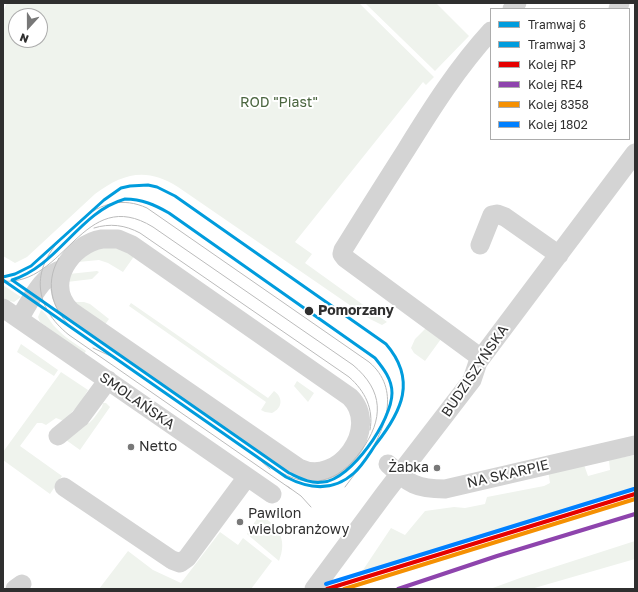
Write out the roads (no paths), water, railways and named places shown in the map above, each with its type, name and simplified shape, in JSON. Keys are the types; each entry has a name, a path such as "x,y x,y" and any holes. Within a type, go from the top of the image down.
{"street":[{"path":"480,360 380,285 345,258 342,254 359,223 435,104 466,61 490,32"},
{"name":"BUDZISZYŃSKA","path":"314,589 347,544 394,470 472,380 480,360 635,153"},
{"path":"480,246 489,220 492,215 497,214 511,221 559,255"},
{"path":"102,239 122,240 132,245 346,394 354,402 360,412 361,425 359,437 346,456 333,467 323,472 315,472 299,468 76,314 67,306 62,298 60,284 63,269 76,251 91,242 102,239"},
{"path":"21,316 32,297 49,276 57,270 63,269"},
{"path":"21,316 33,305 40,302 62,298"},
{"name":"SMOLAŃSKA","path":"3,308 21,316 108,380 272,494"},
{"path":"58,436 80,418 108,380"},
{"name":"NA SKARPIE","path":"394,470 417,487 445,489 635,445"},
{"path":"64,487 172,560 180,562 187,558 247,477"}],"tram line":[{"name":"6","path":"3,277 15,274 31,266 104,200 121,188 148,185 157,187 175,196 386,344 396,357 401,370 403,383 399,407 385,432 354,473 346,479 329,486 321,487 303,484 286,477 3,280"},
{"name":"3","path":"125,199 148,203 169,213 375,358 389,378 392,388 390,404 378,432 368,447 346,471 334,479 323,482 305,480 289,473 12,280 28,273 43,263 94,215 125,199"},
{"path":"82,219 89,213 113,203 129,203 147,208 369,362 379,373 385,384 387,409 379,435 366,458"},
{"path":"3,281 24,279 43,269 91,227 109,218 129,217 153,227 353,365 371,385 377,406 377,417 374,428 361,451 343,470 333,477 322,480 300,480 275,469"},
{"path":"94,228 112,225 129,228 140,233 349,377 360,388 367,401 371,415 370,430"},
{"path":"62,238 52,250 45,263 41,275 40,288 43,300 49,313 57,324 69,335 291,489"},
{"path":"59,258 54,268 52,278 51,289 53,298 62,317 77,332"},
{"path":"93,348 117,359"},
{"path":"252,453 270,469"},
{"path":"345,487 363,463"},
{"path":"287,486 301,496 311,507"}],"rail line":[{"name":"1802","path":"326,584 634,489"},
{"name":"RP","path":"327,589 635,494"},
{"name":"8358","path":"344,589 635,499"},
{"name":"RE4","path":"398,589 497,556 635,514"}],"place":[{"name":"Pomorzany","path":"309,311"},
{"name":"Netto","path":"131,447"},
{"name":"Żabka","path":"437,468"},
{"name":"Pawilon wielobranżowy","path":"240,522"}],"park label":[{"name":"ROD \"Piast\"","path":"279,103"}]}
